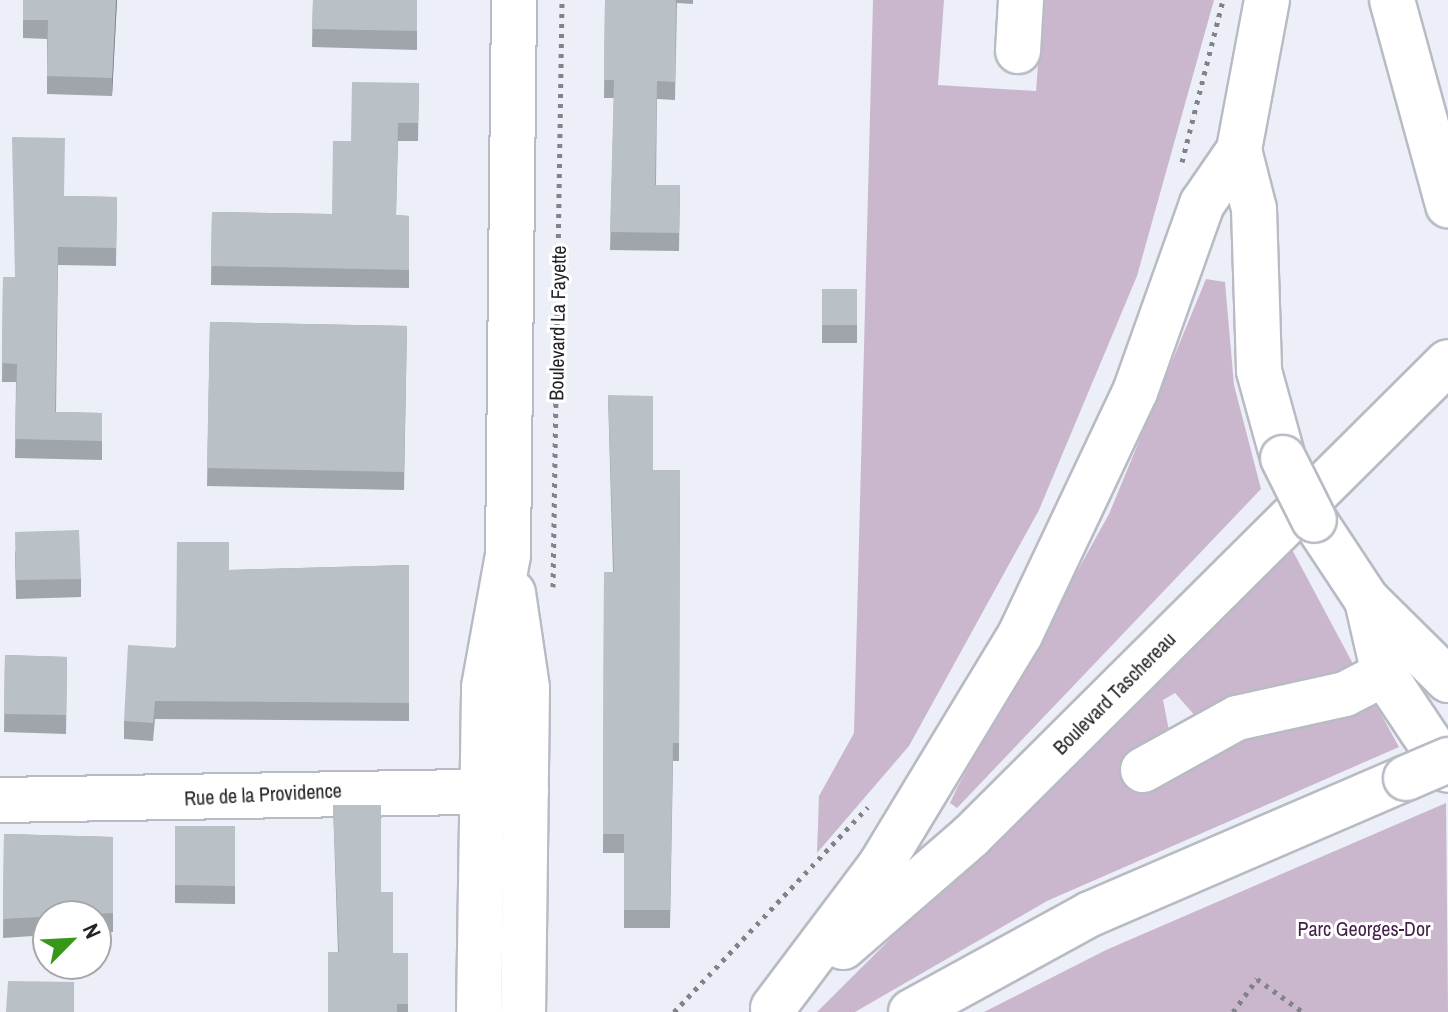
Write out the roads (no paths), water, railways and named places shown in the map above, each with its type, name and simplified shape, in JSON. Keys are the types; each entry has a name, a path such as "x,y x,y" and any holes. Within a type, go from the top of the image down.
{"main road":[{"path":"514,0 508,555 527,688 523,1012"},
{"path":"1018,51 1021,0"},
{"path":"1392,0 1438,130 1448,205"},
{"path":"771,1010 880,866 1007,658 1135,392 1202,204 1239,150 1267,1"},
{"path":"1239,150 1254,209 1259,371 1283,458 1314,520 1367,600 1448,680"},
{"name":"Boulevard Taschereau","path":"771,1010 971,836 1448,362"},
{"path":"479,1012 484,687 508,555"},
{"path":"1367,600 1384,674 1448,770"},
{"path":"1143,770 1237,718 1345,694 1384,674"},
{"path":"911,1012 1090,914 1448,760"},
{"name":"Rue de la Providence","path":"0,800 526,791"}],"park label":[{"name":"Parc Georges-Dor","path":"1364,928"}]}
